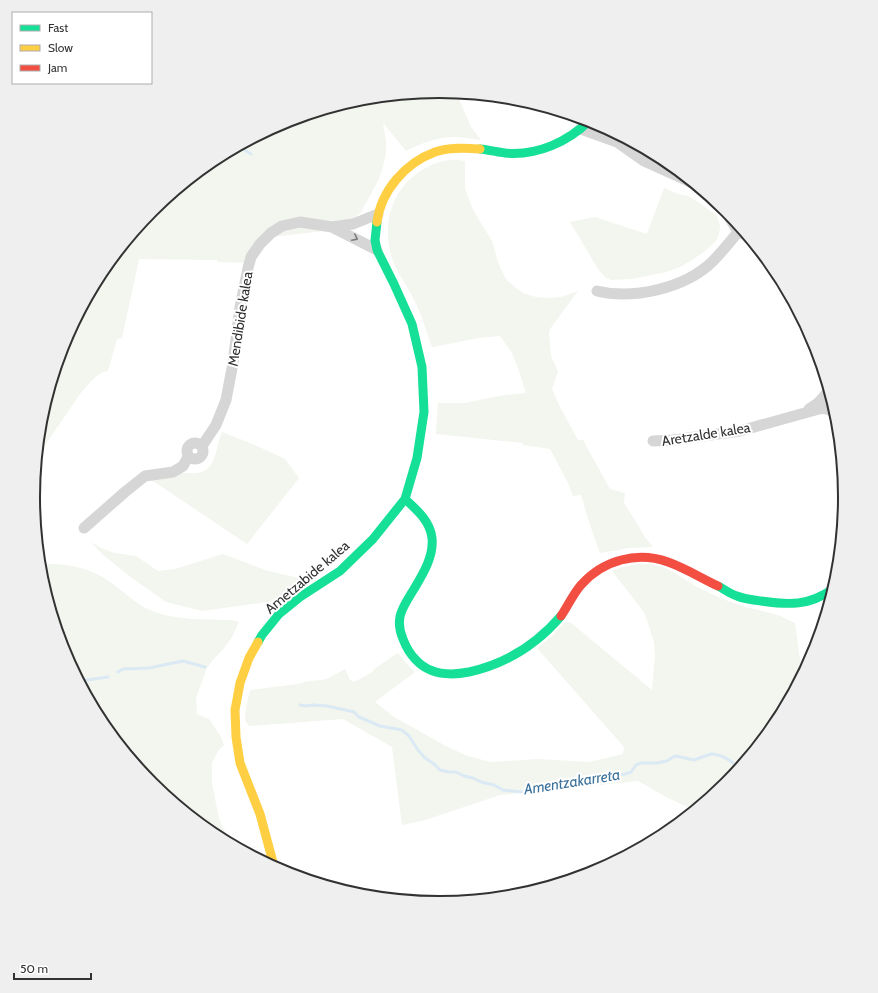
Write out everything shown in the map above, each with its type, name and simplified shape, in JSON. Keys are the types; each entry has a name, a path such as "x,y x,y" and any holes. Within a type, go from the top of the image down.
{"street":[{"path":"377,250 375,240 378,214 388,191 397,178 421,159 436,152 450,149 481,149 505,154 539,150 558,144 585,125"},
{"path":"581,129 604,134"},
{"path":"624,144 644,161 672,173"},
{"path":"332,227 353,224 378,214"},
{"name":"Mendibide kalea","path":"84,528 145,476 173,472 183,466 188,457 193,460 199,459 203,455 202,446 216,425 226,400 240,307 251,257 260,244 271,233 282,226 300,222 332,227"},
{"path":"332,227 377,250"},
{"path":"597,291 606,294 648,292 675,285 699,272 741,236"},
{"name":"Ametzabide kalea","path":"272,858 260,814 240,763 236,736 236,710 240,683 249,658 262,635 279,614 300,597 340,571 373,539 405,499 418,458 424,412 422,367 412,324 377,250"},
{"name":"Aretzalde kalea","path":"806,412 825,396"},
{"name":"Aretzalde kalea","path":"653,442 740,431 806,412 824,408 828,409"},
{"path":"405,499 423,516 427,522 432,536 432,544 429,560 401,612 401,630 403,640 412,656 426,669 435,673 452,675 470,672 506,660 535,642 559,618 580,586 590,576 614,562 628,558 656,558 670,562 738,596 781,604 787,605 812,599 826,593"}],"shaded area":[{"path":"413,98 459,98 471,127 481,140 458,137 437,139 406,151 383,123 386,153 379,179 361,212 349,222 333,230 272,237 263,246 253,263 217,262 217,260 139,259 122,338 117,339 108,371 98,375 80,394 43,449 48,419 61,368 70,344 93,297 122,254 139,233 157,214 196,180 217,165 263,139 286,128 336,111 361,105"},
{"path":"448,160 465,161 465,189 473,210 492,241 499,265 506,279 523,293 536,297 561,297 578,291 550,329 551,356 558,371 552,389 578,440 583,440 610,489 625,493 624,503 644,536 653,547 629,548 600,553 581,495 573,496 568,483 550,449 523,445 523,443 436,434 438,403 465,403 504,395 526,393 512,353 500,336 478,338 432,347 411,294 397,270 391,256 388,226 389,216 396,197 402,188 417,173 429,166"},
{"path":"664,188 678,194 688,196 717,216 720,228 717,240 704,252 692,260 680,267 666,272 632,279 611,280 606,278 598,269 570,222 595,217 647,234"},
{"path":"222,432 285,459 299,478 247,544 150,479 174,473 197,473 206,470 210,466 216,454"},
{"path":"91,542 101,548 115,553 136,556 158,571 175,569 223,554 265,570 307,580 284,598 270,606 274,601 202,611 166,602 102,554"},
{"path":"46,564 73,566 97,574 113,584 140,605 160,614 180,618 232,620 239,622 232,637 206,670 196,698 197,714 209,719 221,737 224,745 218,751 212,763 212,783 219,819 225,833 196,813 157,779 139,760 107,718 93,696 70,649 61,625"},
{"path":"638,564 651,564 663,567 697,587 720,598 745,607 778,615 795,623 801,665 785,696 756,739 739,760 721,779 689,807 638,781 500,795 422,821 402,825 392,747 343,719 249,726 245,720 250,690 323,680 345,669 350,680 354,682 373,672 374,669 398,653 415,672 375,702 394,717 465,755 490,762 538,759 589,762 623,754 624,747 537,648 552,636 564,623 570,622 652,690 655,655 654,642 644,612 612,571"}],"waterway":[{"path":"243,149 251,154"},
{"name":"Amentzakarreta","path":"118,672 123,669 149,668 183,661 205,667"},
{"name":"Amentzakarreta","path":"85,680 108,677"},
{"name":"Amentzakarreta","path":"300,705 327,706 350,711 354,712 359,717 380,726 402,730 409,736 425,758 440,770 456,772 481,782 494,785 503,790 522,792 554,787 568,781 587,783 631,772 636,765 641,763 657,763 667,761 676,756 694,760 715,754 726,758 735,764"}],"traffic: fast":[{"path":"480,149 505,153 540,150 562,141 584,125"},
{"path":"258,642 279,614 300,597 340,571 373,539 405,499 417,458 424,412 422,367 412,324 377,250 375,240 377,222"},
{"path":"405,499 426,521 432,538 430,558 421,577 403,607 399,625 405,645 421,665 427,669 440,673 454,674 469,672 495,664 520,652 542,635 561,616"},
{"path":"718,586 732,594 746,599 781,603 798,603 816,599 825,594"}],"traffic: slow":[{"path":"377,222 379,211 389,189 414,163 440,150 458,148 480,149"},
{"path":"258,642 249,658 240,683 235,710 236,737 240,763 260,814 272,858"}],"traffic: jam":[{"path":"561,616 578,589 590,576 600,569 621,560 644,557 668,562 718,586"}]}
